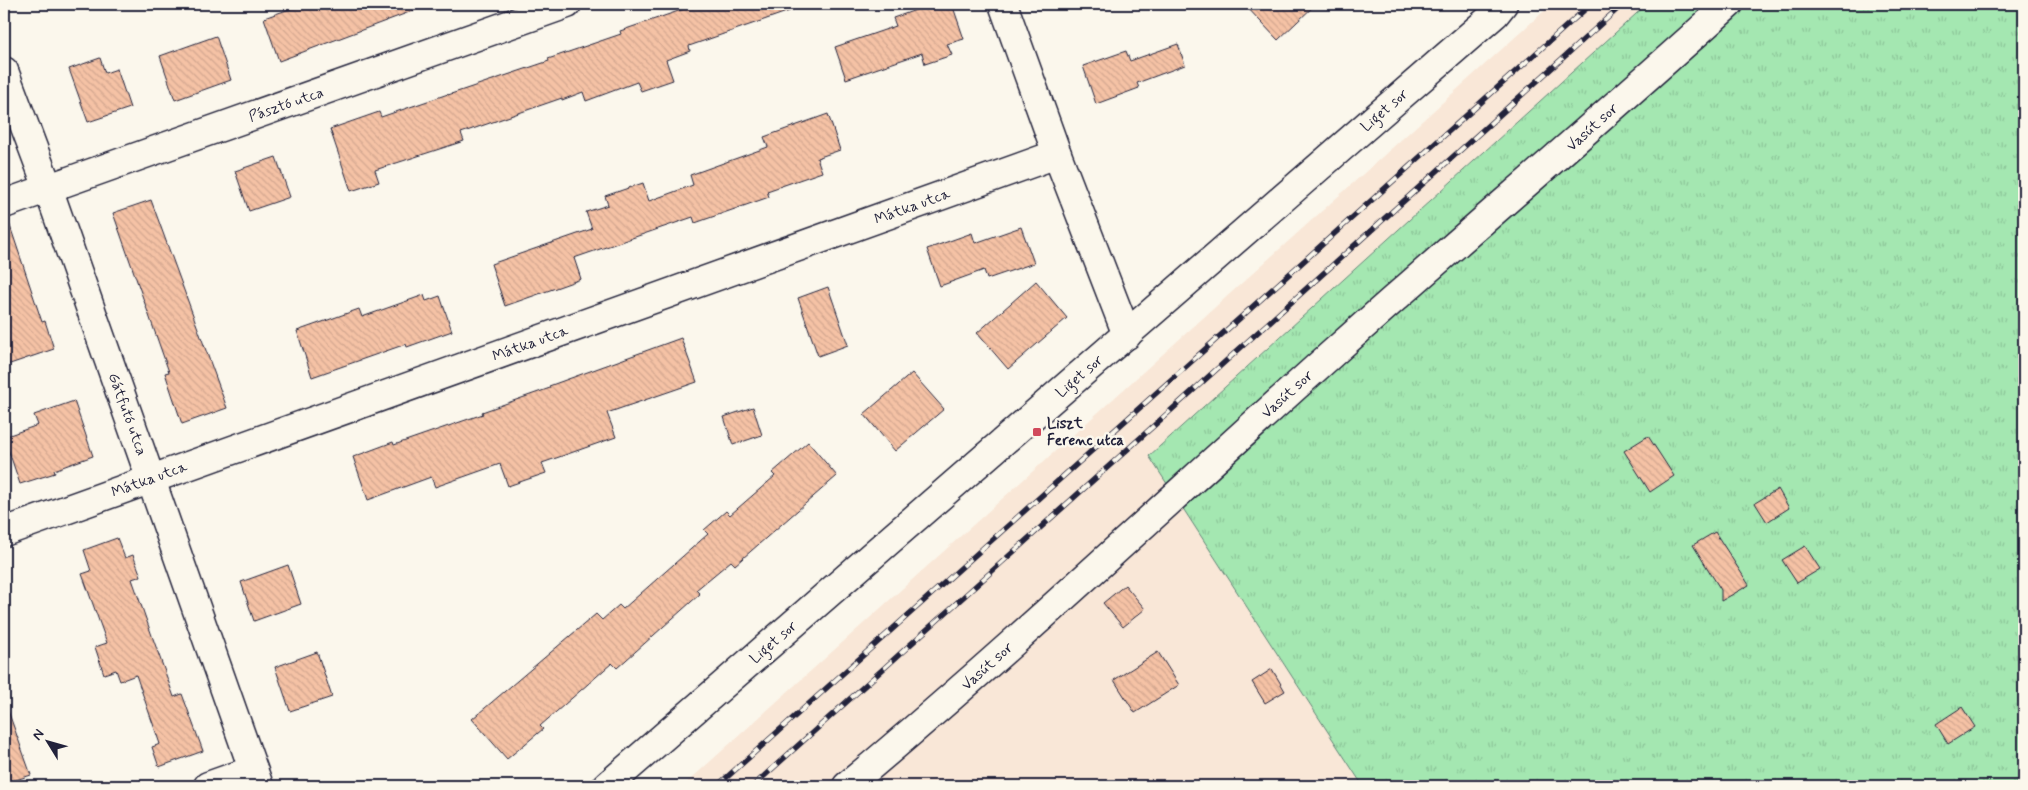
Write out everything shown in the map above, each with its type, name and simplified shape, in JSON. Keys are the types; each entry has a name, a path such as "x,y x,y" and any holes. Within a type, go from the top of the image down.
{"street":[{"name":"Pásztó utca","path":"4,204 567,4"},
{"path":"1003,4 1057,154 1127,335"},
{"name":"Liget sor","path":"607,786 1495,14 1503,4"},
{"name":"Vasút sor","path":"847,786 928,719 1335,351 1539,174 1729,4"},
{"name":"Gátfutó utca","path":"4,71 48,188 256,778"},
{"name":"Mátka utca","path":"4,532 1057,154"},
{"path":"208,786 256,778"}],"shaded area":[{"path":"1552,4 1647,4 1149,456 1363,786 683,786"}],"green space":[{"path":"1647,4 2024,4 2024,786 1363,786 1149,456"}],"building":[{"path":"304,4 422,4 423,7 279,61 264,18"},
{"path":"699,4 800,4 801,7 689,46 690,51 666,60 673,80 641,91 637,82 586,101 583,92 562,100 562,98 461,133 464,141 375,170 379,182 351,191 330,129 379,112 381,117 549,61 548,59 621,34 620,31"},
{"path":"933,4 952,4 964,39 947,44 952,55 925,64 922,53 846,79 835,47 896,26 893,18"},
{"path":"1244,4 1316,4 1278,40"},
{"path":"216,36 231,80 175,100 160,56"},
{"path":"1178,44 1185,65 1137,83 1139,88 1096,104 1083,66 1126,51 1130,61"},
{"path":"100,58 105,73 117,69 130,108 88,122 69,69"},
{"path":"828,114 840,150 817,158 822,172 767,191 769,197 695,223 693,217 574,258 581,279 505,306 491,264 592,229 586,212 608,205 605,196 643,183 649,201 693,185 690,175 768,147 764,137"},
{"path":"276,157 290,197 249,211 235,171"},
{"path":"151,200 227,408 182,424 165,373 169,372 113,213"},
{"path":"8,220 42,322 45,321 54,349 4,366 4,221"},
{"path":"1021,227 1034,263 987,279 984,270 940,286 927,249 972,233 975,243"},
{"path":"1036,281 1067,318 1008,369 977,333"},
{"path":"828,287 848,345 818,356 798,298"},
{"path":"424,295 426,301 440,296 452,331 407,347 406,344 312,377 297,331 359,309 362,317"},
{"path":"681,338 697,382 607,413 616,437 542,463 546,473 508,486 500,464 435,487 431,477 368,500 353,457 393,442 394,445 483,414 482,412 550,388 549,386"},
{"path":"912,373 944,409 895,451 864,414"},
{"path":"74,401 93,456 54,470 55,473 20,484 4,437 38,425 34,415"},
{"path":"753,407 762,435 733,445 724,417"},
{"path":"1648,436 1674,476 1650,492 1624,451"},
{"path":"808,442 837,476 735,565 731,561 696,590 700,594 617,668 612,663 540,726 543,729 507,759 472,719 596,614 602,620 619,605 623,609 708,534 704,530 726,511 730,515 775,476 772,473"},
{"path":"1778,489 1789,508 1767,522 1755,503"},
{"path":"1715,532 1749,585 1721,601 1721,590 1693,545"},
{"path":"117,538 125,558 133,555 141,576 132,579 146,619 174,697 182,694 203,751 159,767 152,747 160,744 136,675 120,681 116,670 104,674 95,647 107,643 82,574 91,571 84,550"},
{"path":"1805,546 1820,569 1797,583 1782,560"},
{"path":"288,565 301,604 254,621 241,582"},
{"path":"1125,585 1145,609 1123,627 1103,603"},
{"path":"317,652 332,697 290,711 275,667"},
{"path":"1158,652 1179,685 1135,713 1114,680"},
{"path":"1272,669 1285,691 1265,703 1252,682"},
{"path":"1962,707 1975,727 1948,744 1936,724"},
{"path":"4,708 7,708 31,775 4,784"}],"railway":[{"path":"717,786 1591,4"},
{"path":"753,786 1623,4"}],"place":[{"name":"Liszt Ferenc utca","path":"1037,432"}]}
